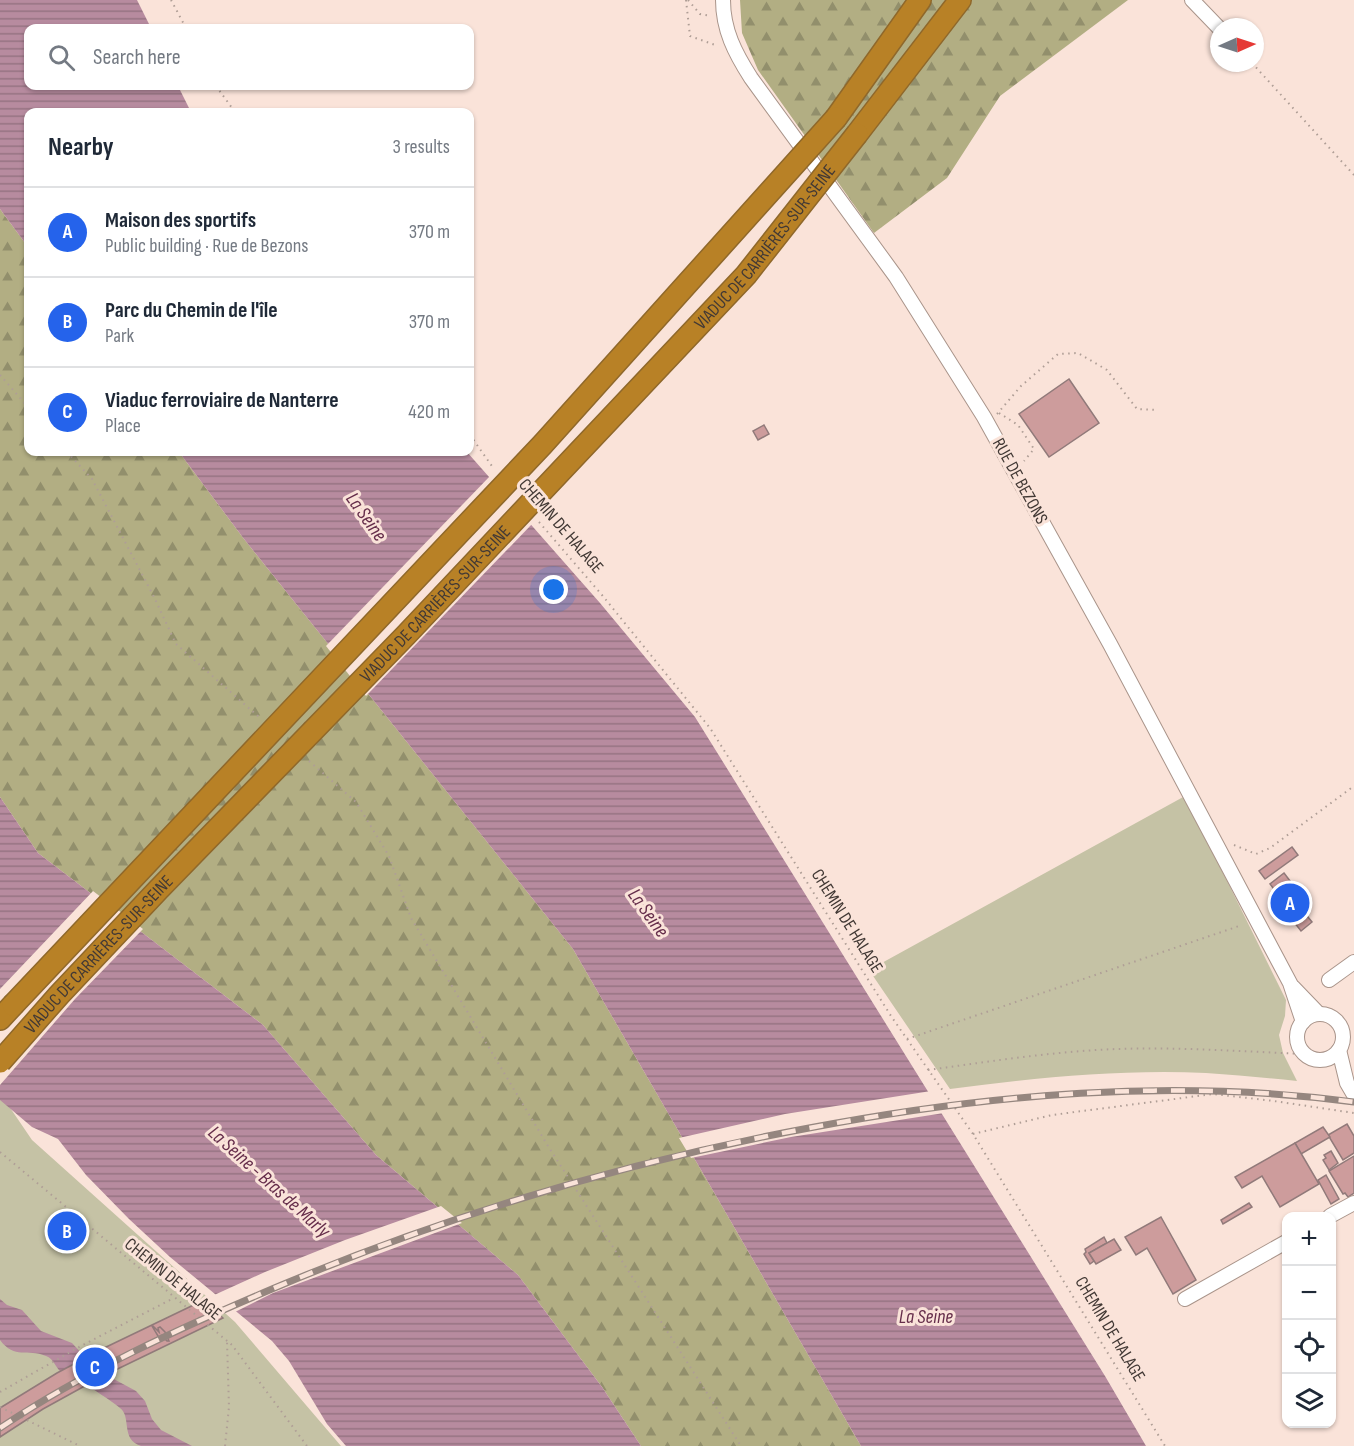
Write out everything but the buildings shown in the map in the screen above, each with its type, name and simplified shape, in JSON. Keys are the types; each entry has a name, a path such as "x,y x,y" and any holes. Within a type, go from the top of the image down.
{"highway":[{"name":"VIADUC DE CARRIÈRES-SUR-SEINE","path":"0,1019 543,444 836,118 920,0"},
{"name":"VIADUC DE CARRIÈRES-SUR-SEINE","path":"0,1062 90,963 549,486 746,275 960,0"}],"street":[{"name":"RUE DE BEZONS","path":"723,0 723,18 734,52 896,277 1015,472 1110,644 1290,983 1303,1023 1297,1035 1300,1049 1312,1057"},
{"path":"1192,0 1210,19"},
{"path":"1329,980 1354,962"},
{"name":"RUE DE BEZONS","path":"1290,983 1319,1014 1331,1017 1340,1026 1354,1029"},
{"path":"1303,1023 1307,1018 1319,1014"},
{"path":"1340,1026 1345,1044 1351,1089"},
{"path":"1312,1057 1330,1058 1345,1044"},
{"path":"1312,1057 1351,1089"},
{"path":"1336,1213 1354,1203"},
{"path":"1185,1299 1282,1245"}],"path":[{"path":"171,0 184,24"},
{"path":"687,0 700,15 723,18"},
{"path":"687,0 690,36 734,52"},
{"path":"1260,72 1354,175"},
{"path":"219,90 232,108"},
{"path":"986,422 999,413 1021,386 1058,354 1078,353 1107,370 1137,409 1158,410"},
{"path":"0,375 24,402"},
{"path":"999,413 1018,424 1034,449 1015,472"},
{"name":"CHEMIN DE HALAGE","path":"474,441 499,475"},
{"path":"71,456 92,479 176,644 262,719"},
{"name":"CHEMIN DE HALAGE","path":"536,518 710,728 907,1039 973,1134 1165,1446"},
{"path":"305,757 356,802 389,856 411,918 548,1146 741,1446"},
{"path":"1210,832 1243,850 1256,854 1270,848 1354,786"},
{"path":"907,1039 1256,920"},
{"path":"928,1070 1014,1057 1084,1050 1200,1049 1312,1057"},
{"path":"973,1134 1052,1115 1213,1094 1354,1113"},
{"name":"CHEMIN DE HALAGE","path":"0,1152 227,1341 254,1373 307,1446"},
{"path":"0,1392 79,1347 174,1298"},
{"path":"225,1446 229,1407 227,1341"},
{"path":"0,1407 80,1446"}],"green space":[{"path":"740,0 1128,0 1000,96 947,178 874,233 758,70 742,33"},
{"path":"0,209 24,242 24,456 182,456 244,539 573,949 861,1446 641,1446 602,1387 518,1275 376,1155 263,1025 38,853 0,797"}],"shaded area":[{"path":"1185,796 1286,1000 1285,1016 1279,1035 1283,1053 1297,1081 1206,1073 1142,1072 1046,1078 950,1089 869,970"},
{"path":"0,1093 32,1140 235,1322 341,1446 0,1446"}],"water":[{"path":"0,0 137,0 149,24 24,24 24,90 180,90 189,108 24,108 24,242 0,209"},
{"name":"La Seine","path":"182,456 471,456 600,603 695,717 1105,1376 1146,1446 861,1446 573,949 244,539"},
{"name":"La Seine - Bras de Marly","path":"0,797 38,853 263,1025 376,1155 518,1275 602,1387 641,1446 346,1446 327,1424 289,1361 272,1341 170,1257 129,1219 86,1175 58,1139 32,1127 0,1100"},
{"path":"0,1299 7,1305 22,1310 41,1331 72,1343 97,1370 136,1391 145,1401 152,1419 161,1430 192,1446 141,1446 135,1443 128,1433 123,1412 116,1405 82,1382 63,1374 49,1357 11,1350 0,1340"}],"pier":[{"path":"491,475 533,523 366,696 326,646"},
{"path":"93,891 143,929 75,999 0,1085 0,989"},
{"path":"931,1091 944,1113 791,1137 691,1158 679,1138 785,1114"},
{"path":"441,1206 462,1223 273,1293 233,1313 212,1296 345,1240"}],"railway":[{"path":"0,1428 65,1388 133,1352 272,1289 469,1215 672,1157 877,1116 944,1106 1081,1093 1217,1091 1354,1102"}],"place":[{"name":"Maison des sportifs","path":"1290,903"},
{"name":"Parc du Chemin de l'île","path":"67,1231"},
{"name":"Viaduc ferroviaire de Nanterre","path":"95,1367"}]}
